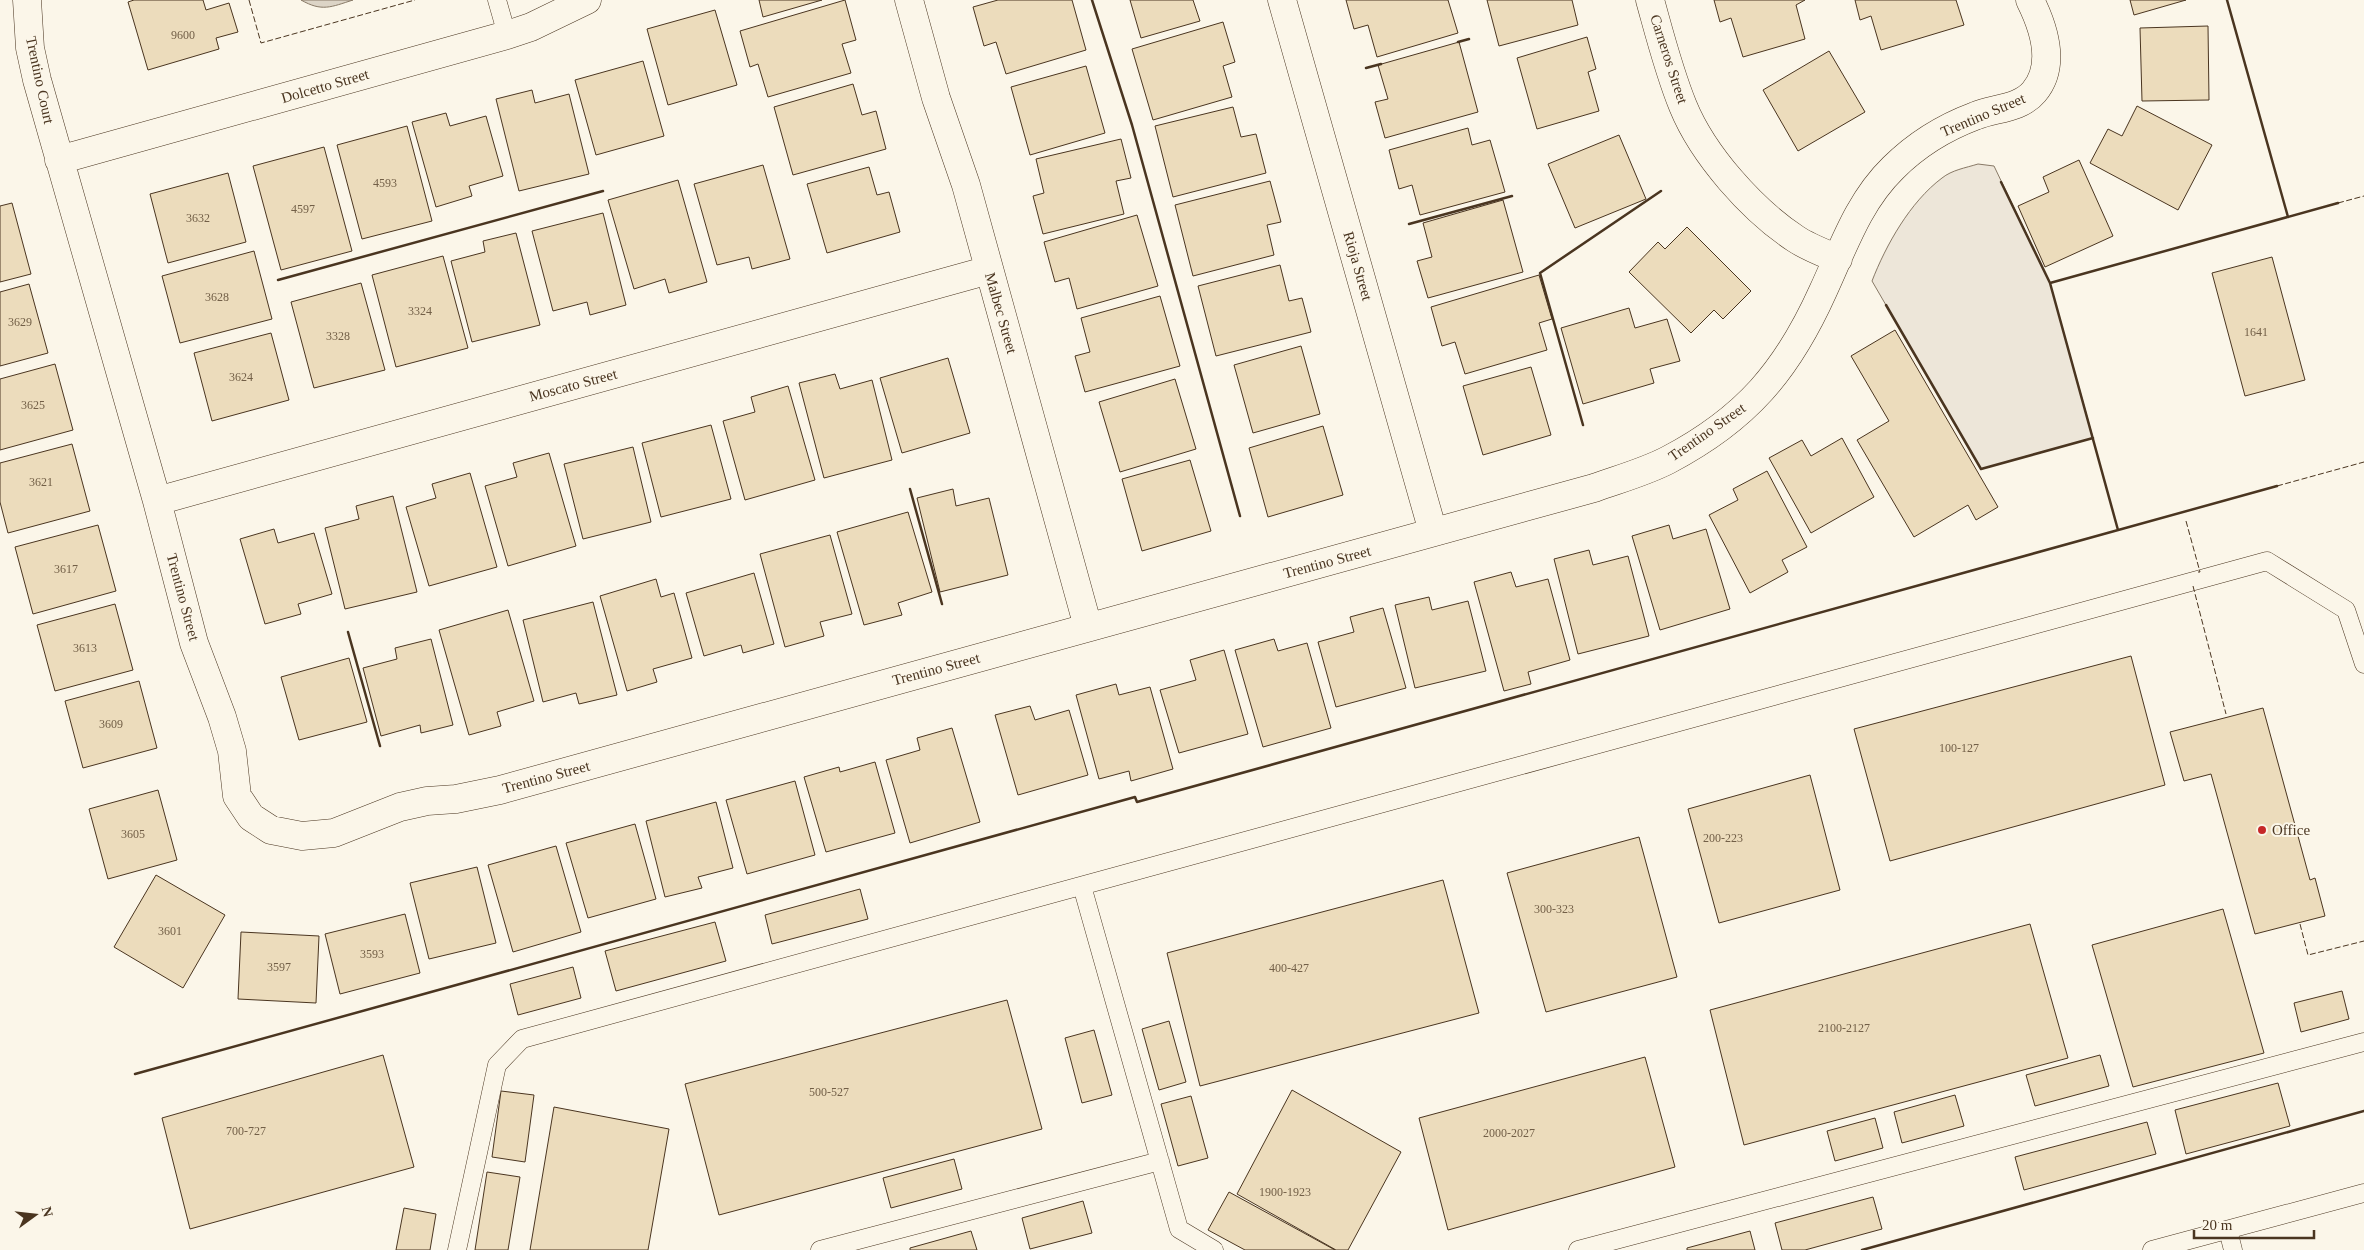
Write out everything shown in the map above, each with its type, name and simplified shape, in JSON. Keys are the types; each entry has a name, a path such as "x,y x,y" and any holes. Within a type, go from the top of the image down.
{"street":[{"name":"Trentino Court","path":"27,0 30,48 59,160"},
{"name":"Dolcetto Street","path":"59,160 507,35 539,24 587,0"},
{"name":"Malbec Street","path":"909,0 936,98 966,185 1088,627"},
{"name":"Rioja Street","path":"1282,0 1433,532"},
{"name":"Carneros Street","path":"1650,0 1684,108 1714,157 1752,203 1776,224 1797,240 1838,259"},
{"name":"Trentino Street","path":"59,160 157,501 194,643 225,725 232,751 237,796 251,817 271,830 302,836 334,833 400,807 500,790 1433,532 1636,474 1667,460 1702,439 1754,399 1777,372 1796,344 1838,259 1860,209 1878,182 1922,141 1977,115 2012,106 2033,93 2046,71 2045,38 2030,0"},
{"name":"Moscato Street","path":"157,501 989,270"}],"lane":[{"path":"497,0 507,35"},
{"path":"457,1250 496,1065 522,1040 2267,561 2346,610 2364,664"},
{"path":"1082,886 1179,1229 1214,1250"},
{"path":"1578,1250 2364,1042"},
{"path":"820,1250 1160,1161"},
{"path":"2152,1250 2364,1193"},
{"path":"2228,1230 2233,1250"}],"shaded area":[{"path":"301,0 353,0 339,5 321,7"},
{"path":"1978,164 1994,166 2050,283 2093,438 1981,469 1872,281 1884,253 1900,225 1920,199 1946,175"}],"building":[{"path":"134,0 203,0 206,10 229,3 238,32 216,38 219,49 148,70 128,2"},
{"path":"759,0 822,0 763,17"},
{"path":"845,0 856,40 842,44 851,73 768,97 758,64 750,67 740,31"},
{"path":"998,0 1072,0 1086,50 1006,74 996,42 984,46 973,7"},
{"path":"1130,0 1193,0 1200,21 1141,38"},
{"path":"1346,0 1448,0 1458,33 1377,57 1368,25 1354,29"},
{"path":"1487,0 1572,0 1578,25 1499,46"},
{"path":"1714,0 1805,0 1796,5 1805,39 1743,57 1731,18 1720,22"},
{"path":"1855,0 1956,0 1964,25 1881,50 1871,16 1860,20"},
{"path":"2130,0 2186,0 2134,15"},
{"path":"715,10 737,85 668,105 647,29"},
{"path":"1223,22 1235,62 1223,66 1232,97 1153,120 1132,49"},
{"path":"2208,26 2209,100 2142,101 2140,28"},
{"path":"1587,37 1596,69 1588,72 1599,111 1537,129 1517,58"},
{"path":"1459,42 1478,112 1385,138 1375,102 1388,99 1378,65"},
{"path":"1829,51 1865,112 1798,151 1763,90"},
{"path":"643,61 664,136 596,155 575,80"},
{"path":"1086,66 1105,133 1030,155 1011,87"},
{"path":"853,84 862,115 876,111 886,149 793,175 774,107"},
{"path":"532,90 535,103 569,94 589,174 519,191 496,99"},
{"path":"2137,106 2212,145 2178,210 2090,163 2108,129 2122,136"},
{"path":"1233,107 1241,137 1256,134 1266,173 1173,197 1155,126"},
{"path":"446,113 450,126 486,116 503,176 469,186 472,196 436,207 412,122"},
{"path":"407,126 432,221 362,239 337,145"},
{"path":"1468,128 1472,145 1490,140 1505,192 1420,215 1412,185 1399,189 1389,150"},
{"path":"1619,135 1646,199 1575,228 1548,164"},
{"path":"1121,139 1131,178 1116,181 1124,214 1043,234 1033,196 1044,193 1036,159"},
{"path":"324,147 352,251 281,270 253,166"},
{"path":"2079,160 2113,236 2045,267 2018,206 2049,192 2043,177"},
{"path":"763,165 790,259 752,269 749,257 717,265 694,184"},
{"path":"869,167 877,195 889,192 900,232 827,253 807,184"},
{"path":"228,173 246,242 168,263 150,194"},
{"path":"678,180 707,282 669,293 665,279 634,289 608,200"},
{"path":"1270,181 1281,222 1267,225 1274,255 1193,276 1175,205"},
{"path":"1503,200 1523,272 1428,298 1417,261 1432,257 1423,223"},
{"path":"12,203 31,274 0,282 0,206"},
{"path":"603,213 626,305 590,315 587,302 553,311 532,231"},
{"path":"1137,215 1158,286 1077,309 1069,278 1055,282 1044,242"},
{"path":"1687,227 1751,291 1723,319 1714,310 1691,333 1629,272 1658,242 1665,249"},
{"path":"516,233 540,325 472,342 451,261 485,252 483,241"},
{"path":"254,251 272,319 180,343 162,276"},
{"path":"443,256 468,348 396,367 372,275"},
{"path":"2272,257 2305,380 2245,396 2212,273"},
{"path":"1280,265 1289,301 1302,298 1311,332 1216,356 1198,286"},
{"path":"1539,275 1552,319 1539,323 1547,350 1465,374 1455,342 1442,346 1431,307"},
{"path":"361,283 385,370 314,388 291,302"},
{"path":"29,284 48,353 0,366 0,292"},
{"path":"1160,296 1180,366 1085,392 1075,356 1090,352 1081,318"},
{"path":"1629,308 1635,328 1667,319 1680,361 1650,369 1654,383 1583,404 1561,328"},
{"path":"1895,330 1998,507 1976,520 1968,505 1914,537 1857,440 1889,421 1851,356"},
{"path":"271,333 289,400 212,421 194,353"},
{"path":"1301,346 1320,414 1253,433 1234,365"},
{"path":"948,358 970,433 902,453 880,378"},
{"path":"55,364 73,430 0,450 0,379"},
{"path":"1531,367 1551,435 1483,455 1463,386"},
{"path":"835,374 840,389 872,380 892,460 824,478 799,383"},
{"path":"1175,379 1196,449 1120,472 1099,402"},
{"path":"788,386 815,480 745,500 723,421 755,412 751,397"},
{"path":"711,425 731,499 661,517 642,443"},
{"path":"1323,426 1343,495 1268,517 1249,448"},
{"path":"1842,438 1874,497 1811,533 1769,458 1802,440 1811,456"},
{"path":"72,444 90,511 8,533 0,502 0,463"},
{"path":"633,447 651,522 583,539 564,464"},
{"path":"549,453 576,546 508,566 485,486 517,477 513,463"},
{"path":"1190,460 1211,531 1142,551 1122,479"},
{"path":"1767,471 1807,547 1782,560 1788,572 1750,593 1709,515 1738,500 1733,489"},
{"path":"470,473 497,567 429,586 406,507 436,498 432,484"},
{"path":"953,489 956,506 989,498 1008,575 940,592 917,498"},
{"path":"393,496 417,592 345,609 325,528 359,519 356,506"},
{"path":"908,512 932,592 898,603 902,615 864,625 837,532"},
{"path":"98,525 116,591 33,614 15,547"},
{"path":"1669,525 1673,539 1706,529 1730,609 1660,630 1632,536"},
{"path":"274,529 278,543 314,533 332,594 298,604 301,614 265,624 240,539"},
{"path":"830,535 852,614 820,622 824,636 785,647 760,554"},
{"path":"1589,550 1593,565 1628,556 1649,636 1578,654 1554,559"},
{"path":"1511,572 1516,587 1548,579 1570,660 1528,672 1531,684 1504,691 1474,582"},
{"path":"754,573 774,644 743,653 741,645 704,656 686,593"},
{"path":"656,579 661,597 674,593 692,658 653,669 657,682 627,691 600,596"},
{"path":"1429,597 1432,610 1468,601 1486,671 1415,688 1395,605"},
{"path":"593,602 617,695 579,704 576,693 543,702 523,620"},
{"path":"115,604 133,670 55,691 37,625"},
{"path":"1383,608 1406,688 1336,707 1318,642 1354,632 1350,617"},
{"path":"508,610 534,701 497,712 501,726 469,735 439,630"},
{"path":"431,639 453,725 421,733 420,725 381,736 363,668 397,659 395,648"},
{"path":"1274,639 1278,651 1307,643 1331,728 1263,747 1235,650"},
{"path":"1224,650 1248,734 1179,753 1160,690 1196,680 1190,660"},
{"path":"2131,656 2165,785 1890,861 1854,729"},
{"path":"349,658 367,722 299,740 281,677"},
{"path":"139,681 157,748 83,768 65,701"},
{"path":"1116,684 1119,695 1150,687 1173,769 1131,781 1129,771 1099,779 1076,695"},
{"path":"1030,706 1035,720 1069,710 1088,775 1018,795 995,715"},
{"name":"Office","path":"2263,708 2310,880 2315,878 2325,916 2255,934 2211,774 2184,781 2170,732"},
{"path":"952,728 980,822 910,843 886,760 920,750 917,738"},
{"path":"875,762 895,833 826,852 804,777 839,767 840,772"},
{"path":"1810,775 1840,890 1719,923 1688,809"},
{"path":"795,781 815,855 747,874 726,800"},
{"path":"158,790 177,860 108,879 89,809"},
{"path":"716,802 733,868 698,877 702,888 665,897 646,821"},
{"path":"635,824 656,899 588,918 566,843"},
{"path":"1639,837 1677,977 1546,1012 1507,873"},
{"path":"556,846 581,932 513,952 488,865"},
{"path":"477,867 496,943 429,959 410,883"},
{"path":"156,875 225,915 183,988 114,947"},
{"path":"1443,880 1479,1013 1200,1086 1167,953"},
{"path":"860,889 868,919 772,944 765,915"},
{"path":"2223,909 2264,1053 2133,1087 2092,945"},
{"path":"405,914 420,973 340,994 325,934"},
{"path":"715,922 726,961 616,991 605,951"},
{"path":"2030,924 2068,1058 1744,1145 1710,1010"},
{"path":"241,932 319,936 316,1003 238,999"},
{"path":"573,967 581,998 518,1015 510,984"},
{"path":"2342,991 2349,1019 2301,1032 2294,1003"},
{"path":"1007,1000 1042,1129 719,1215 685,1084"},
{"path":"1169,1021 1186,1082 1159,1090 1142,1029"},
{"path":"1094,1030 1112,1095 1082,1103 1065,1038"},
{"path":"383,1055 414,1167 190,1229 162,1118"},
{"path":"2100,1055 2109,1086 2035,1106 2026,1075"},
{"path":"1645,1057 1675,1167 1448,1230 1419,1118"},
{"path":"2278,1083 2290,1126 2186,1154 2175,1110"},
{"path":"1292,1090 1401,1152 1348,1250 1336,1250 1237,1194"},
{"path":"501,1091 534,1095 525,1162 492,1157"},
{"path":"1955,1095 1964,1126 1902,1143 1894,1112"},
{"path":"1191,1096 1208,1158 1178,1166 1161,1104"},
{"path":"554,1107 669,1129 648,1250 530,1250"},
{"path":"1875,1118 1883,1148 1835,1161 1827,1131"},
{"path":"2147,1122 2156,1154 2024,1190 2015,1157"},
{"path":"954,1159 962,1189 891,1208 883,1178"},
{"path":"487,1172 520,1177 508,1250 475,1250"},
{"path":"1229,1192 1335,1250 1245,1250 1208,1230"},
{"path":"1873,1197 1882,1229 1805,1250 1782,1250 1775,1223"},
{"path":"1083,1201 1092,1233 1030,1249 1022,1218"},
{"path":"404,1208 436,1214 430,1250 396,1250"},
{"path":"971,1231 977,1250 910,1250 910,1248"},
{"path":"1750,1231 1755,1250 1687,1250 1687,1248"}],"fence":[{"path":"249,0 261,43 415,0"},
{"path":"2338,203 2364,196"},
{"path":"2277,486 2364,462"},
{"path":"2186,521 2200,572 2198,572"},
{"path":"2193,586 2226,714"},
{"path":"2300,924 2308,955 2364,941"}],"wall":[{"path":"1092,0 1132,125 1240,516"},
{"path":"2227,0 2288,217"},
{"path":"1458,42 1469,39"},
{"path":"1366,68 1381,64"},
{"path":"2001,182 2050,283"},
{"path":"278,280 603,191"},
{"path":"1583,425 1540,273 1661,191"},
{"path":"1409,224 1512,196"},
{"path":"2118,530 2050,283 2338,203"},
{"path":"1886,305 1981,469 2093,438"},
{"path":"135,1074 1135,797 1137,802 2277,486"},
{"path":"910,489 942,604"},
{"path":"348,632 380,746"},
{"path":"1862,1250 2364,1111"}],"place":[{"name":"Office","path":"2262,830"}]}
